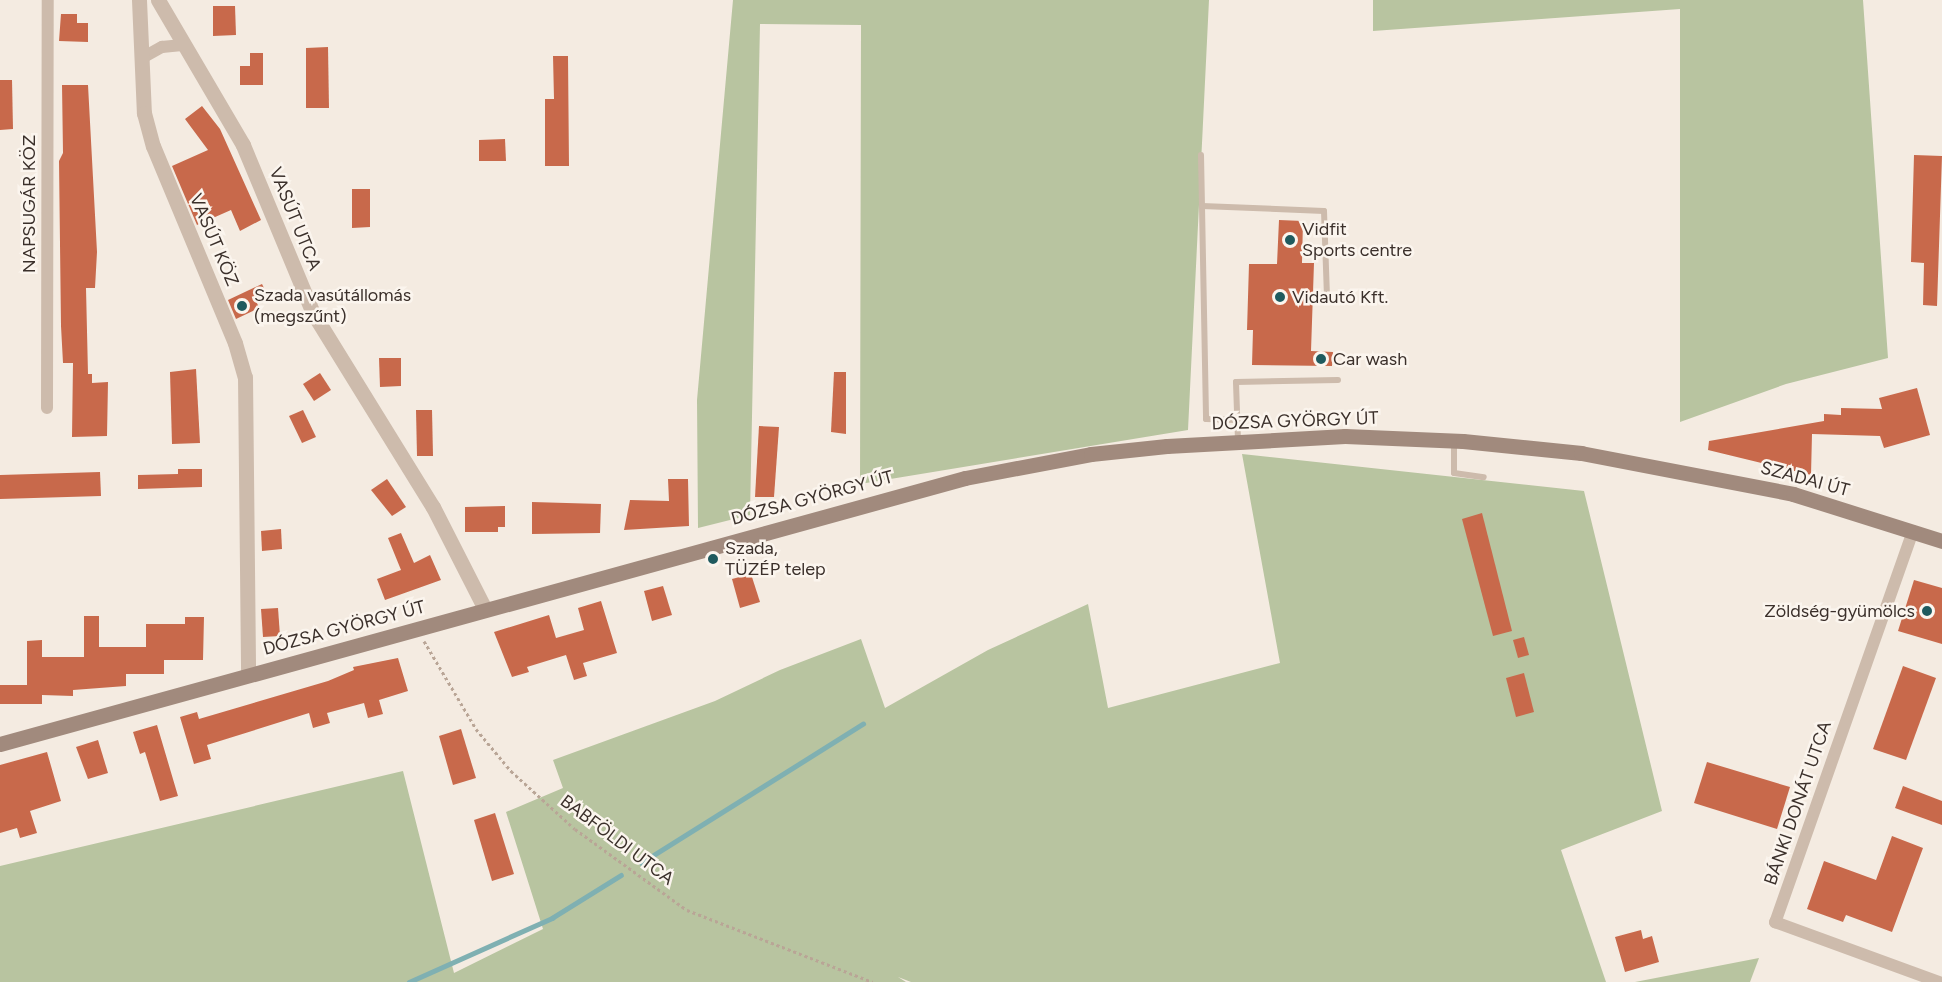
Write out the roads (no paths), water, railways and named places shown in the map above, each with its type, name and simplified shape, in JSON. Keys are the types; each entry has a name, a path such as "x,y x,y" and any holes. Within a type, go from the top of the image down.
{"main road":[{"name":"DÓZSA GYÖRGY ÚT","path":"0,744 965,477 1091,454 1238,441 1345,436 1454,440 1581,453 1656,466"},
{"name":"SZADAI ÚT","path":"1656,466 1793,494 1942,541"}],"street":[{"name":"NAPSUGÁR KÖZ","path":"47,408 48,0"},
{"name":"VASÚT KÖZ","path":"139,0 144,113 153,146 235,343 245,377 248,407 248,675"},
{"name":"VASÚT UTCA","path":"158,0 182,45 243,145 313,313 433,507 485,609"},
{"path":"142,58 162,48 182,45"},
{"name":"BÁNKI DONÁT UTCA","path":"1913,531 1775,922 1939,982"}],"lane":[{"path":"1201,155 1206,419 1237,420"},
{"path":"1202,206 1324,211 1328,296"},
{"path":"1238,441 1236,382 1338,380"},
{"path":"1454,440 1454,473 1484,477"}],"waterway":[{"path":"641,863 863,724"},
{"path":"409,982 552,918 621,875"}],"place":[{"name":"Vidfit Sports centre","path":"1290,240"},
{"name":"Vidautó Kft.","path":"1280,297"},
{"name":"Szada vasútállomás (megszűnt)","path":"242,306"},
{"name":"Car wash","path":"1321,359"},
{"name":"Szada, TÜZÉP telep","path":"713,559"},
{"name":"Zöldség-gyümölcs","path":"1927,611"}]}
